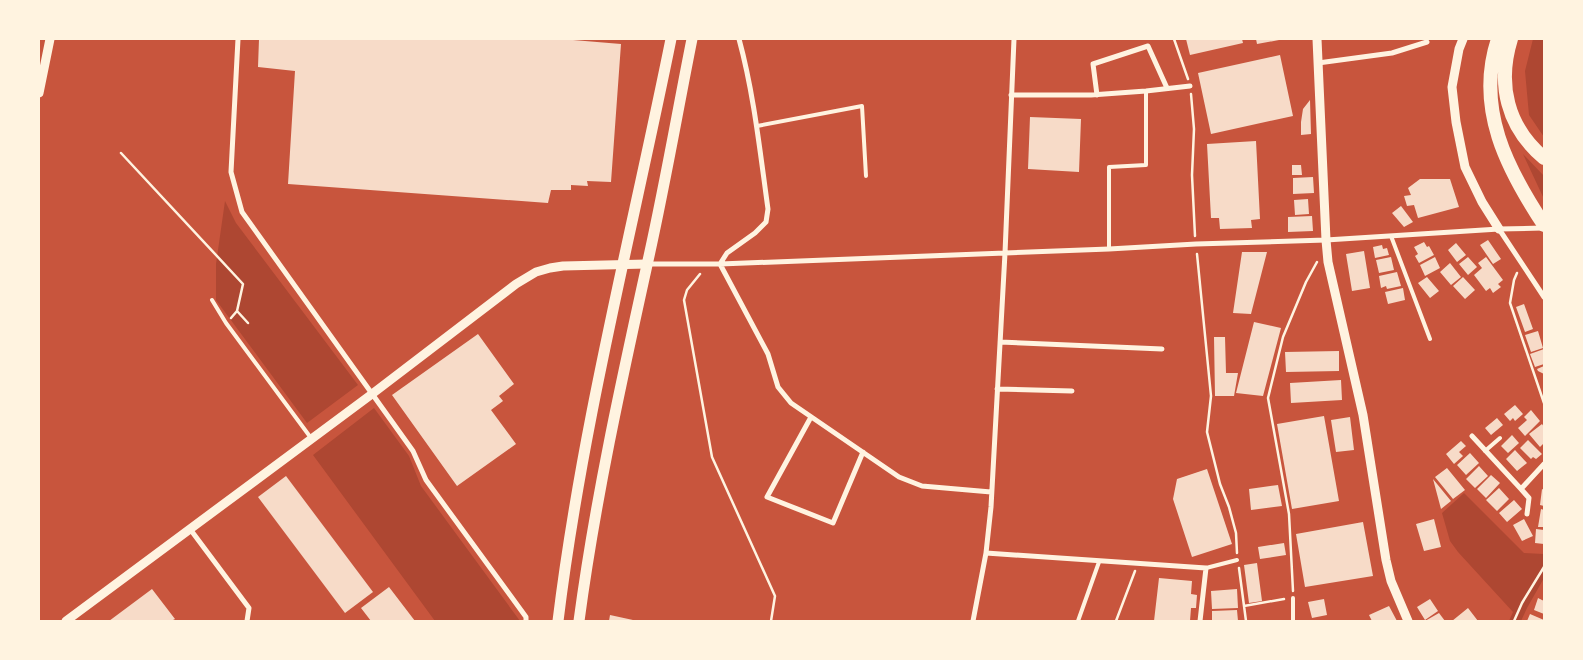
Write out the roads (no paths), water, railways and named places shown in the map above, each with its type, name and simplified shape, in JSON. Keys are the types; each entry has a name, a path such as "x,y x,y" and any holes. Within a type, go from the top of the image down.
{"highway":[{"path":"1498,39 1492,63 1490,82 1491,104 1496,130 1503,153 1514,176 1544,227"},
{"path":"1511,39 1506,55 1505,74 1506,92 1511,114 1521,133 1534,150 1544,158"}],"main road":[{"path":"558,621 577,496 622,266 671,39"},
{"path":"579,621 590,544 606,457 692,39"}],"street":[{"path":"39,93 50,39"},
{"path":"238,39 231,172 242,212 413,451 426,480 526,617 526,621"},
{"path":"720,264 728,253 755,233 766,222 768,209 757,126 739,39"},
{"path":"973,621 986,553 991,492 1005,252 1014,39"},
{"path":"1317,39 1328,262 1363,415 1386,560 1391,581 1408,621"},
{"path":"1463,39 1459,49 1452,87 1456,122 1465,167 1482,202 1544,297"},
{"path":"1318,63 1392,53 1427,42"},
{"path":"1097,95 1093,64 1148,46 1167,88"},
{"path":"1011,95 1097,95 1190,86"},
{"path":"66,621 372,394 501,295 536,272 563,266 720,264 1109,249 1326,240 1544,227"},
{"path":"720,264 768,354 778,387 791,403 899,477 922,486 991,492"},
{"path":"1000,342 1162,349"},
{"path":"998,389 1072,391"},
{"path":"811,417 767,496 833,523 863,452"},
{"path":"1472,436 1529,498 1527,514"},
{"path":"1521,489 1544,464"},
{"path":"190,529 249,608 247,621"},
{"path":"986,553 1206,568 1200,621"}],"lane":[{"path":"1109,249 1109,167 1146,165 1146,91"},
{"path":"757,126 862,106 866,176"},
{"path":"1392,236 1430,339"},
{"path":"212,300 226,323 312,438"},
{"path":"1485,451 1500,438"},
{"path":"1206,568 1237,560"},
{"path":"1078,621 1099,562"},
{"path":"1293,598 1293,621"}]}
